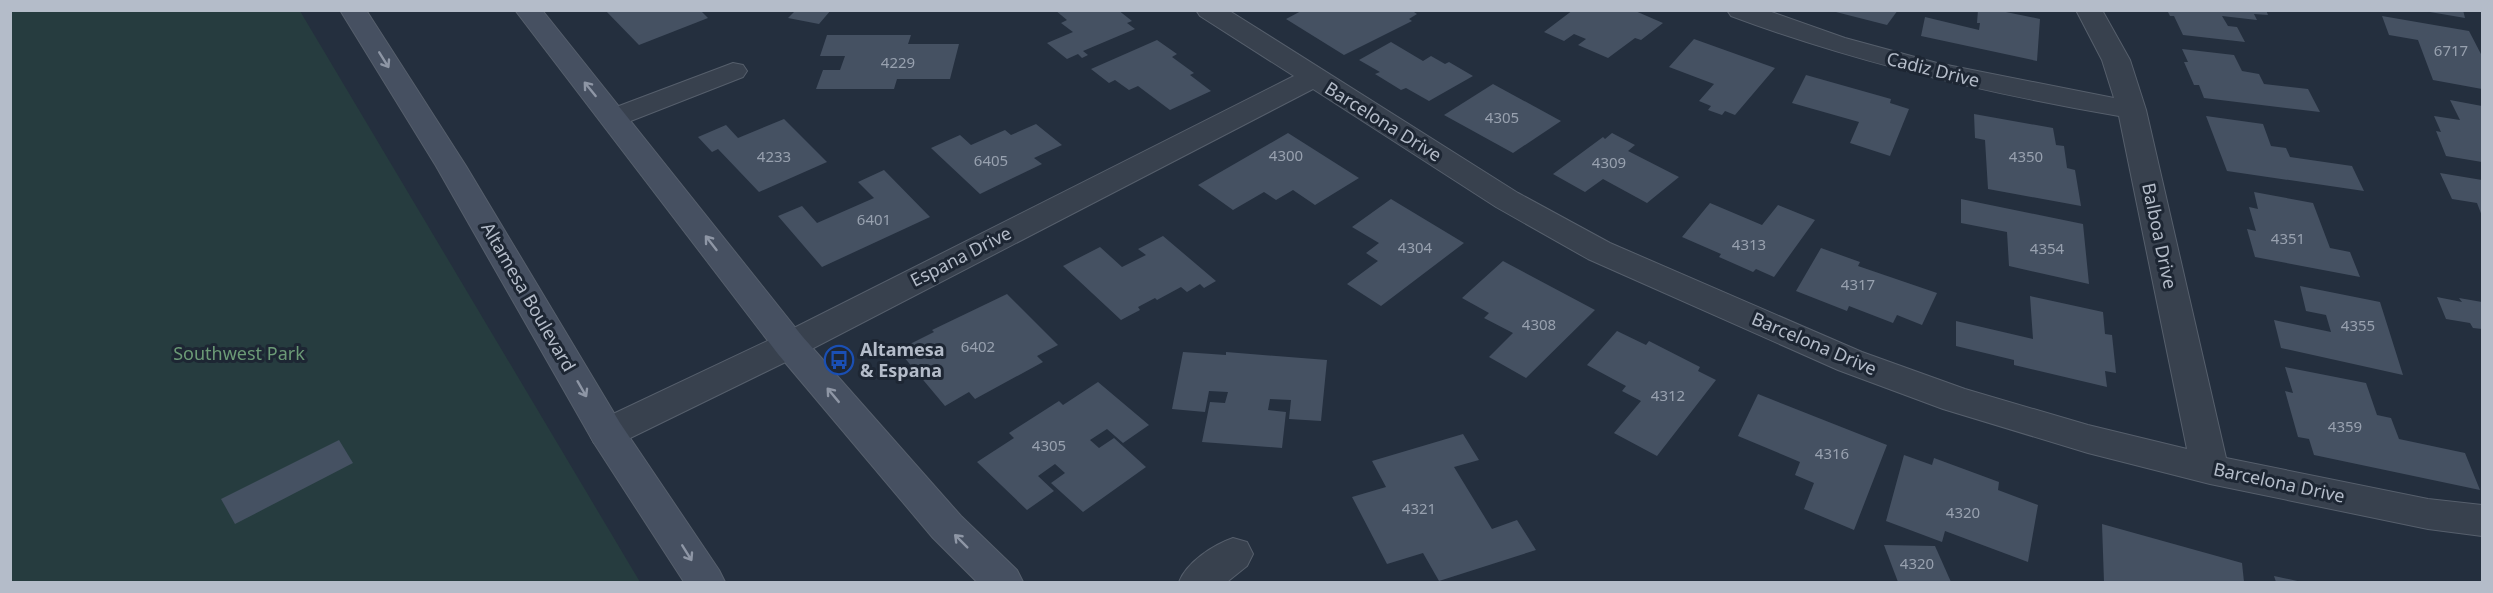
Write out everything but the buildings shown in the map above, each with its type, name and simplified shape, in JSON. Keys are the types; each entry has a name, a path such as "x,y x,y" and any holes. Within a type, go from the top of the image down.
{"main road":[{"name":"Altamesa Boulevard","path":"353,10 451,166 607,433 705,582"},
{"path":"528,10 790,345 947,527 1003,582"}],"street":[{"name":"Barcelona Drive","path":"1209,10 1312,78 1507,200 1599,251 1850,361 1956,400 2088,439 2210,469 2428,514 2482,521"},
{"name":"Cadiz Drive","path":"1740,10 1844,48 1938,72 2044,96 2132,110"},
{"name":"Balboa Drive","path":"2089,10 2116,60 2132,110 2210,469"},
{"path":"613,118 733,71"},
{"name":"Espana Drive","path":"607,433 790,345 1312,78"},
{"path":"1198,582 1233,554"}],"green space":[{"name":"Southwest Park","path":"11,11 300,11 640,582 11,582"}],"place":[{"name":"Altamesa & Espana","path":"839,360"}]}
